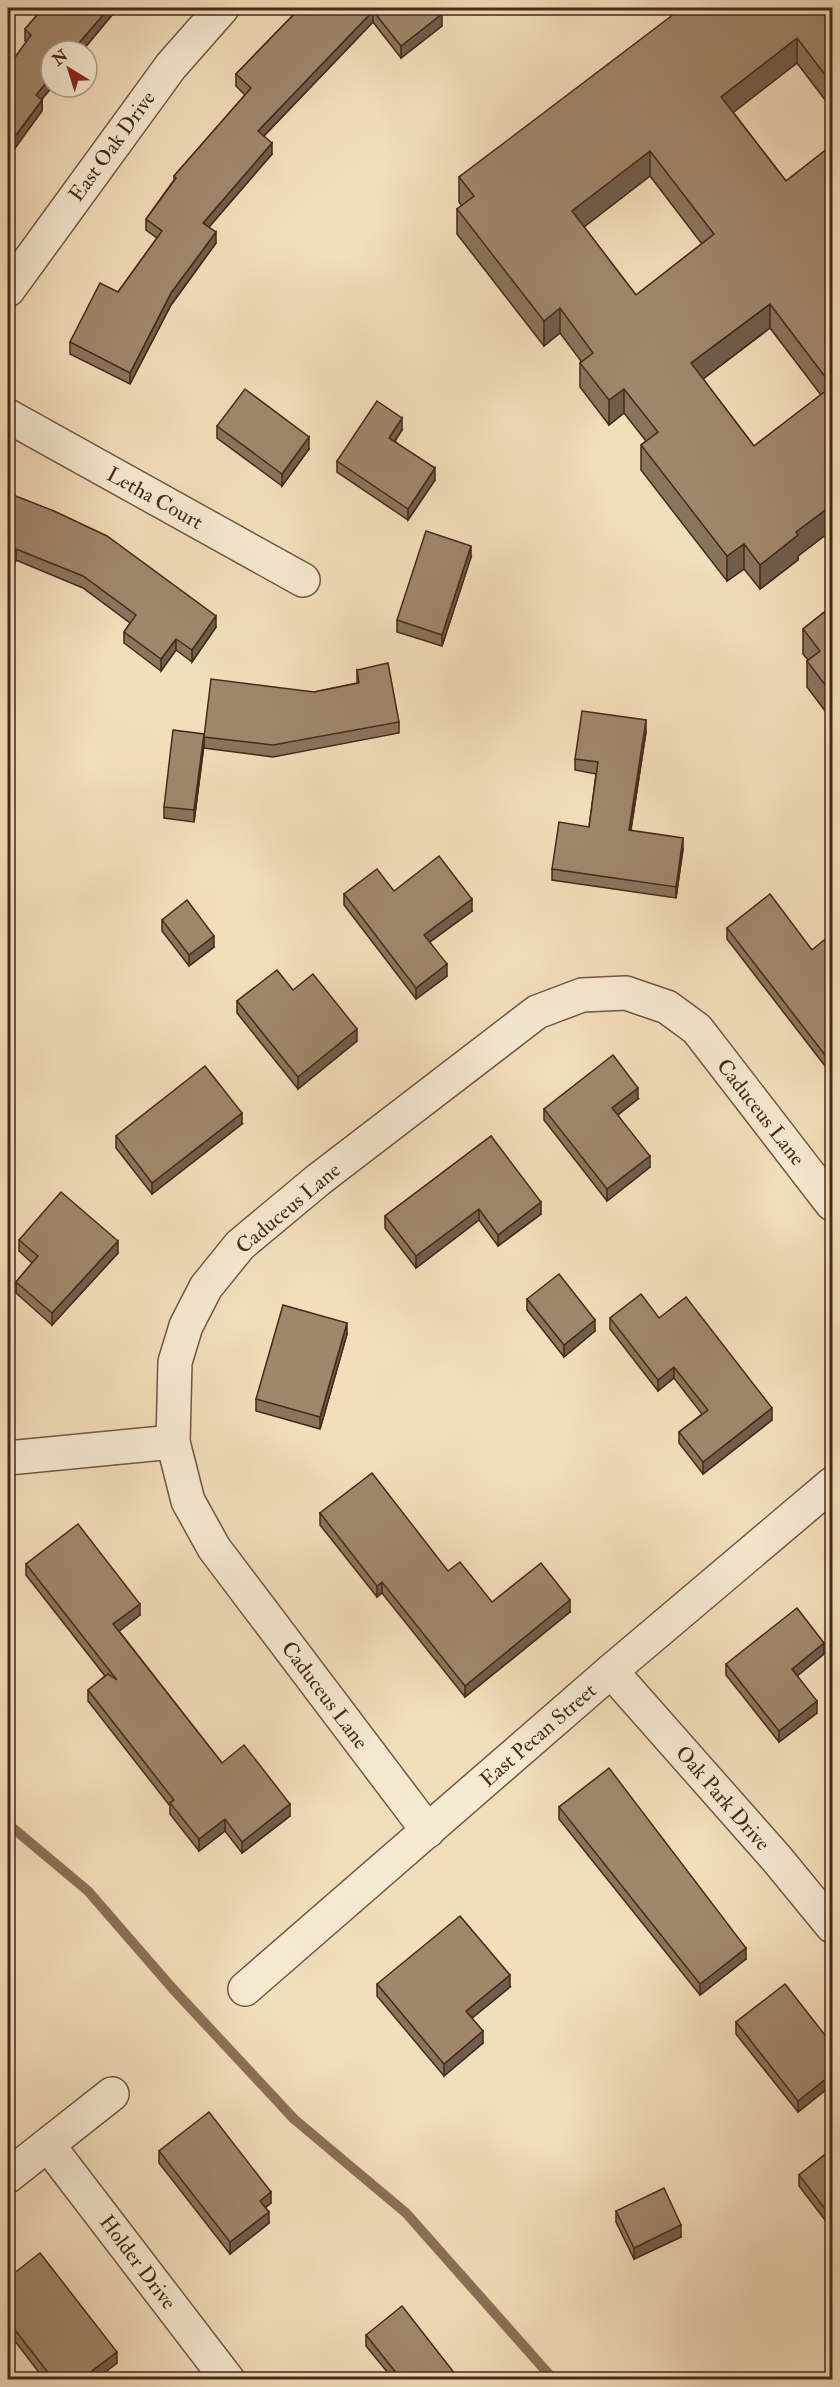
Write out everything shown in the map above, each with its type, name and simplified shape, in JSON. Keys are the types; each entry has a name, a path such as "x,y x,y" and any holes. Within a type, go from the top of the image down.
{"street":[{"name":"East Oak Drive","path":"8,290 171,66 222,8"},
{"name":"Letha Court","path":"8,416 303,580"},
{"name":"Caduceus Lane","path":"428,1831 213,1548 188,1501 173,1442 175,1362 186,1326 206,1287 240,1245 318,1180 537,1012 582,995 626,993 668,1007 697,1029 832,1204"},
{"path":"8,1458 173,1442"},
{"name":"East Pecan Street","path":"245,1989 611,1671 832,1484"},
{"name":"Oak Park Drive","path":"611,1671 777,1859 832,1926"},
{"path":"8,2176 112,2094"},
{"name":"Holder Drive","path":"48,2145 228,2379"}],"building":[{"path":"43,8 109,8 82,39 39,39 39,91 36,95 42,100 8,146 8,67 31,35 25,29"},
{"path":"300,8 437,8 442,14 401,46 373,11 258,131 272,143 203,223 216,232 171,293 130,373 70,342 100,283 118,292 162,231 146,219 176,178 174,176 251,88 236,74"},
{"path":"682,8 832,8 832,84 797,38 721,97 786,181 832,145 832,386 832,505 796,532 798,535 760,565 744,544 727,556 641,445 658,432 624,389 609,400 580,363 593,353 560,308 544,321 457,209 474,196 459,177","holes":["650,151 714,234 636,295 572,211","770,304 832,386 754,446 691,363"]},
{"path":"245,389 309,437 282,474 217,426"},
{"path":"377,401 402,418 389,438 435,468 408,509 337,461"},
{"path":"8,493 54,511 107,536 216,616 192,650 176,639 161,659 124,632 136,615 83,576 16,549 8,569"},
{"path":"426,531 471,546 442,635 397,620"},
{"path":"832,606 832,694 807,661 820,651 803,629"},
{"path":"388,663 399,722 273,745 204,737 211,679 314,692 359,683 357,670"},
{"path":"582,711 646,720 629,830 683,838 676,887 552,869 559,822 589,827 598,762 575,759"},
{"path":"173,730 204,734 194,810 164,807"},
{"path":"439,856 472,899 424,935 447,964 416,988 344,894 377,869 394,891"},
{"path":"770,894 812,950 830,935 832,938 832,1064 727,928"},
{"path":"187,900 214,936 189,955 162,920"},
{"path":"277,970 293,990 313,974 357,1029 298,1077 237,1001"},
{"path":"613,1055 638,1088 612,1108 650,1156 607,1189 544,1109"},
{"path":"205,1066 242,1113 152,1183 116,1136"},
{"path":"491,1136 541,1202 498,1235 479,1209 416,1256 385,1216"},
{"path":"61,1192 118,1241 52,1313 16,1282 38,1256 19,1240"},
{"path":"559,1274 595,1320 564,1345 527,1299"},
{"path":"641,1294 659,1318 686,1297 772,1408 703,1462 679,1432 708,1410 674,1367 658,1380 610,1318"},
{"path":"283,1305 347,1323 320,1417 256,1399"},
{"path":"372,1473 448,1571 460,1562 492,1602 541,1563 570,1600 465,1686 382,1582 377,1586 320,1513"},
{"path":"78,1524 140,1604 113,1624 222,1763 244,1745 290,1804 242,1842 225,1819 199,1839 170,1803 174,1800 88,1690 108,1674 117,1680 26,1564"},
{"path":"797,1608 824,1643 792,1669 817,1701 779,1731 726,1664"},
{"path":"609,1768 746,1948 700,1984 559,1807"},
{"path":"460,1916 510,1975 466,2011 483,2031 444,2064 377,1984"},
{"path":"785,1984 832,2044 832,2059 826,2063 832,2074 798,2101 736,2022"},
{"path":"209,2112 271,2192 260,2201 269,2212 230,2242 159,2151"},
{"path":"832,2149 832,2218 799,2175"},
{"path":"664,2188 681,2225 634,2248 616,2211"},
{"path":"40,2253 117,2352 81,2379 53,2379 8,2321 8,2278"},
{"path":"402,2306 459,2379 401,2379 366,2335"}],"waterway":[{"path":"8,1824 88,1891 173,1989 294,2119 406,2213 554,2380"}]}
